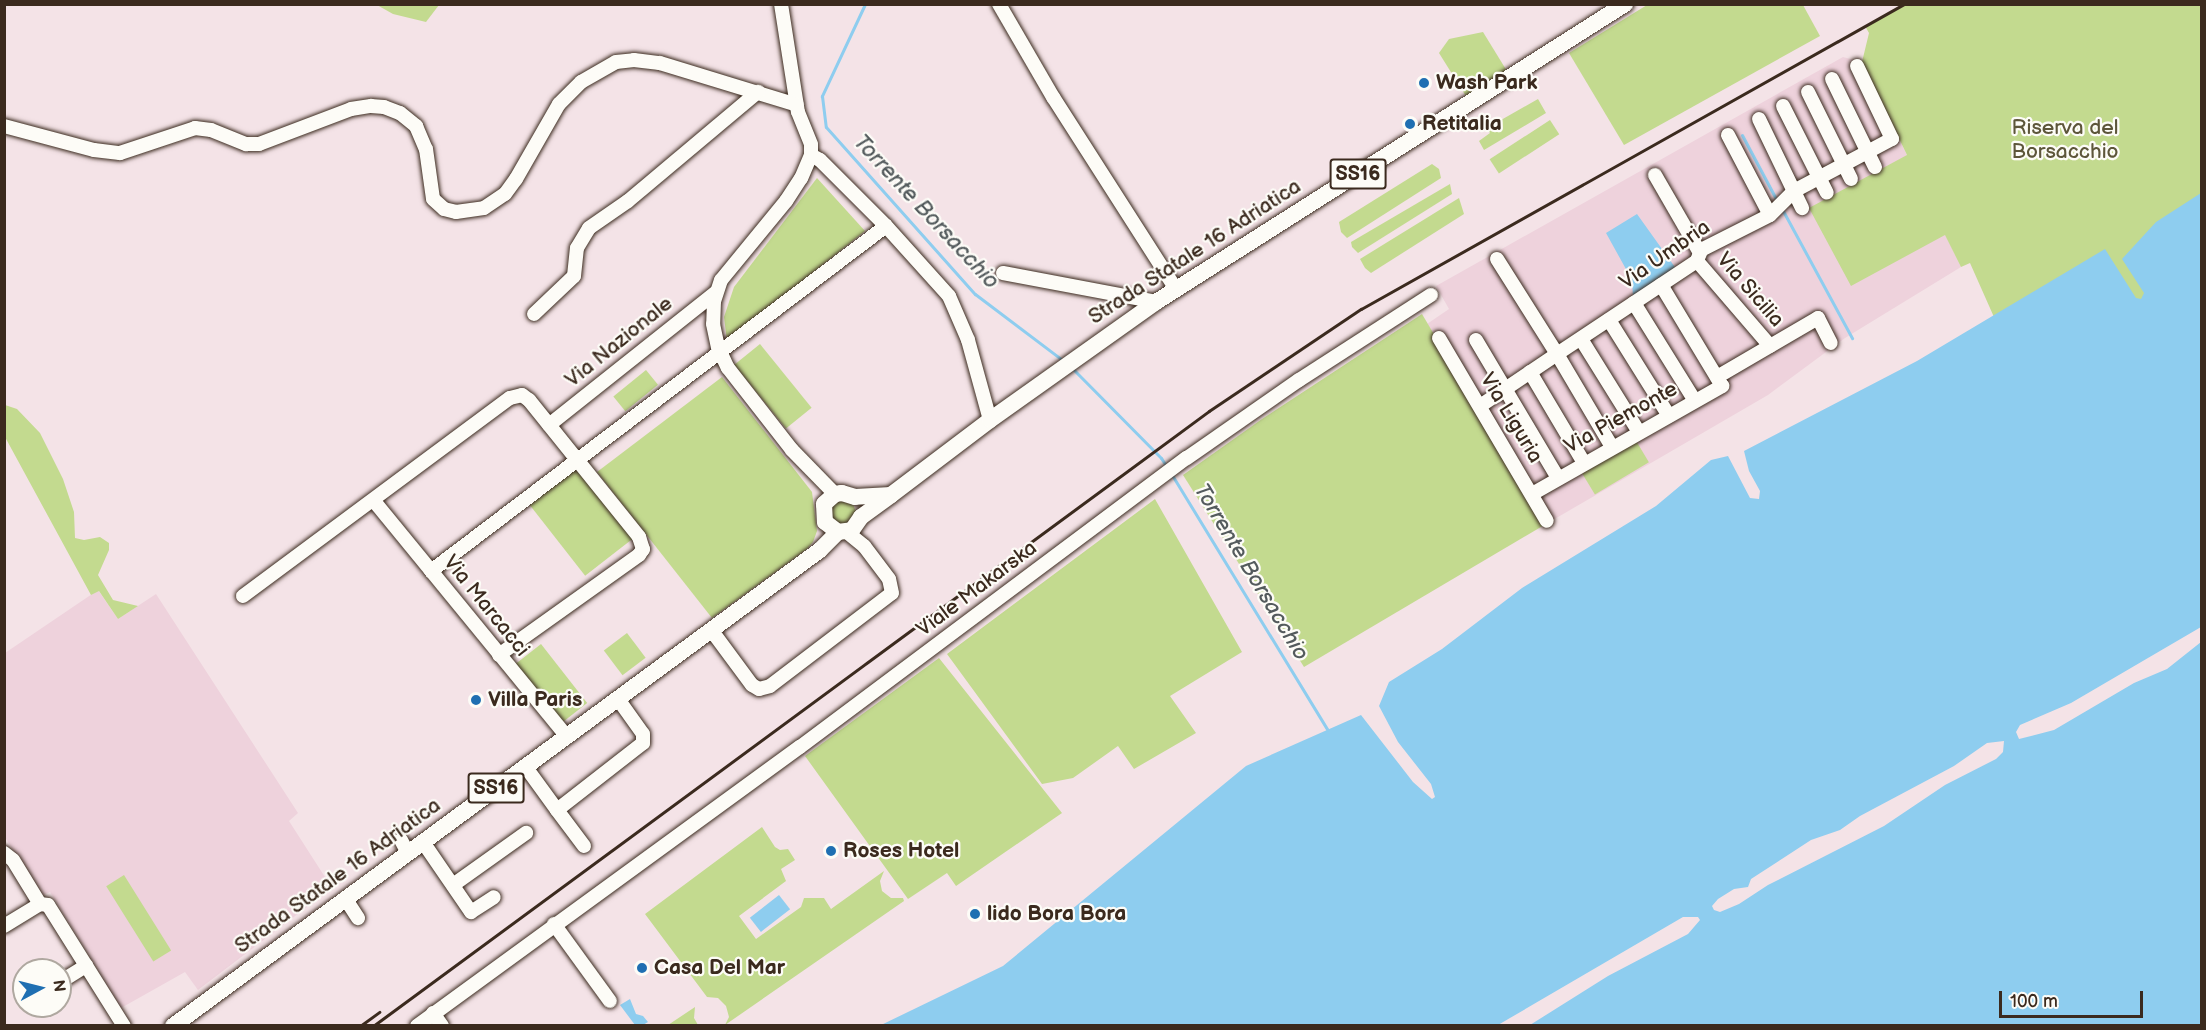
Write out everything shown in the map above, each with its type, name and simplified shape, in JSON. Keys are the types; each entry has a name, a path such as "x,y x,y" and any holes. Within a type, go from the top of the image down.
{"main road":[{"name":"Strada Statale 16 Adriatica","path":"182,1023 345,898 405,846 423,842 712,631 820,550 846,527 1092,346 1176,289 1625,4"},
{"path":"855,497 861,506 846,527 823,516 830,499 842,493 855,497 891,495"}],"street":[{"path":"781,4 797,105 811,145 811,155 820,160 886,225 937,280 953,303 970,347 990,420"},
{"path":"999,4 1047,87 1176,289"},
{"path":"4,126 94,150 120,153 195,128 211,130 246,144 259,144 351,109 384,107 400,113 416,126 426,149 433,199 444,209 456,212 484,208 505,194 559,104 581,82 610,64 629,60 660,63 797,105"},
{"name":"Via Umbria","path":"1480,406 1699,257 1770,214 1794,191 1892,139 1857,66"},
{"path":"1832,79 1875,166"},
{"path":"534,314 574,276 578,248 589,228 628,201 758,92"},
{"path":"1808,92 1851,179"},
{"path":"1783,106 1827,193"},
{"path":"1759,119 1802,208"},
{"path":"1728,135 1770,214"},
{"name":"Via Nazionale","path":"811,155 801,178 786,201 727,270 716,292 713,320 720,353 765,416 816,477 830,499"},
{"name":"Via Sicilia","path":"1655,175 1699,257 1770,346"},
{"path":"431,571 886,225"},
{"path":"1497,259 1612,447"},
{"path":"1003,273 1156,302"},
{"path":"1661,285 1717,377 1818,318 1831,343"},
{"name":"Via Nazionale","path":"549,425 716,292"},
{"name":"Viale Makarska","path":"417,1026 800,747 1187,458 1289,387 1431,296"},
{"path":"1634,303 1695,401"},
{"path":"1609,320 1669,416"},
{"name":"Via Liguria","path":"1439,338 1547,521"},
{"path":"1581,339 1639,432"},
{"path":"1476,340 1558,478"},
{"path":"1530,372 1584,463"},
{"name":"Via Piemonte","path":"1532,494 1722,386 1717,377"},
{"path":"243,596 374,501 512,396 520,395 527,398 641,539 642,551 499,655"},
{"name":"Via Marcacci","path":"374,501 567,737"},
{"path":"712,631 752,685 759,689 767,687 891,595 893,590 891,582 864,546 846,527"},
{"path":"557,810 643,743 644,734 618,699"},
{"path":"525,766 585,846"},
{"path":"453,885 526,833"},
{"path":"423,842 471,912 495,897"},
{"path":"4,853 13,860 42,904"},
{"path":"345,898 358,918"},
{"path":"4,926 42,904 48,905 124,1026"},
{"path":"554,924 610,1001"},
{"path":"72,975 86,966"},
{"path":"433,1013 442,1026"}],"shaded area":[{"path":"1843,57 1862,62 1961,267 1845,338 1768,395 1546,524 1427,324 1449,309 1436,286"},
{"path":"98,590 118,619 156,594 298,813 289,821 332,888 198,990 185,972 121,1008 50,892 41,896 5,837 5,653"}],"green space":[{"path":"377,5 439,5 426,22 393,14"},
{"path":"1647,5 1803,5 1820,36 1624,145 1569,53"},
{"name":"Riserva del Borsacchio","path":"1905,5 2201,5 2201,279 2025,387 1970,263 1961,267 1945,235 1851,286 1809,208 1907,155 1862,62 1869,33 1865,26"},
{"path":"1483,32 1510,76 1469,101 1439,53 1449,39"},
{"path":"1538,99 1546,113 1484,150 1479,141 1490,133 1487,128"},
{"path":"1550,120 1559,134 1499,173 1490,159"},
{"path":"1432,164 1439,169 1441,178 1347,238 1341,232 1339,222"},
{"path":"817,178 865,231 727,341 724,317 734,287"},
{"path":"1450,184 1452,194 1358,253 1352,247 1351,242"},
{"path":"1459,198 1464,214 1371,273 1365,268 1360,259"},
{"path":"1422,314 1546,524 1304,667 1183,475 1262,419"},
{"path":"760,344 812,408 786,428 734,365"},
{"path":"646,370 658,385 625,411 613,396"},
{"path":"722,377 812,492 817,531 813,542 807,549 712,618 597,472"},
{"path":"5,405 17,409 40,433 63,479 74,512 75,538 84,540 100,537 109,543 109,550 98,575 113,600 138,606 118,619 99,591 91,595 5,437"},
{"path":"1635,439 1649,462 1595,495 1581,471"},
{"path":"577,468 632,539 585,576 530,505"},
{"path":"841,499 853,504 856,512 846,526 833,523 830,506"},
{"path":"1155,499 1242,652 1170,696 1196,733 1134,769 1118,746 1073,778 1042,784 947,654"},
{"path":"627,633 646,658 622,675 604,650"},
{"path":"541,644 587,703 562,723 516,664"},
{"path":"939,658 1062,813 956,886 947,873 908,899 805,756"},
{"path":"762,827 775,847 780,850 788,849 795,860 781,869 786,881 739,916 756,939 801,907 804,898 824,898 831,909 884,871 880,881 882,891 891,898 903,898 904,901 725,1025 729,1017 726,1006 718,998 707,997 645,914"},
{"path":"124,875 171,950 153,962 106,886"},
{"path":"695,1007 694,1018 698,1025 668,1025"}],"water":[{"path":"2201,193 2201,1025 879,1026 1003,966 1246,766 1361,715 1413,782 1432,799 1435,797 1431,784 1398,742 1379,706 1389,682 1442,649 1522,588 1656,506 1711,460 1728,456 1750,498 1759,499 1760,491 1749,471 1744,451 1917,361 2105,249 2136,298 2141,299 2144,293 2122,259 2156,222"},
{"path":"1637,214 1677,270 1633,297 1632,280 1606,233"},
{"path":"779,895 790,909 761,932 750,918"},
{"path":"630,999 636,1014 643,1016 648,1022 635,1025 620,1005"}],"pier":[{"path":"2201,627 2201,642 2167,669 2134,683 2054,730 2019,739 2016,732 2020,725 2071,703"},
{"path":"2004,741 2003,752 1996,759 1945,785 1884,826 1768,885 1739,904 1720,912 1714,910 1712,906 1718,899 1734,889 1748,887 1751,879 1811,840 1840,830 1860,816 1954,766 1987,743"},
{"path":"1683,917 1698,917 1700,920 1688,934 1608,976 1530,1025 1498,1025"}],"waterway":[{"name":"Torrente Borsacchio","path":"865,4 822,96 826,127 975,294 1065,362"},
{"path":"1742,135 1776,199"},
{"path":"1782,209 1852,338"},
{"name":"Torrente Borsacchio","path":"1072,368 1161,458 1167,467"},
{"name":"Torrente Borsacchio","path":"1172,475 1327,729"}],"railway":[{"path":"373,1026 1209,411 1361,309 1904,4"},
{"path":"360,1026 379,1012"}],"place":[{"name":"Wash Park","path":"1424,83"},
{"name":"Retitalia","path":"1410,124"},
{"name":"Villa Paris","path":"476,700"},
{"name":"Roses Hotel","path":"831,851"},
{"name":"lido Bora Bora","path":"975,914"},
{"name":"Casa Del Mar","path":"642,968"}]}
